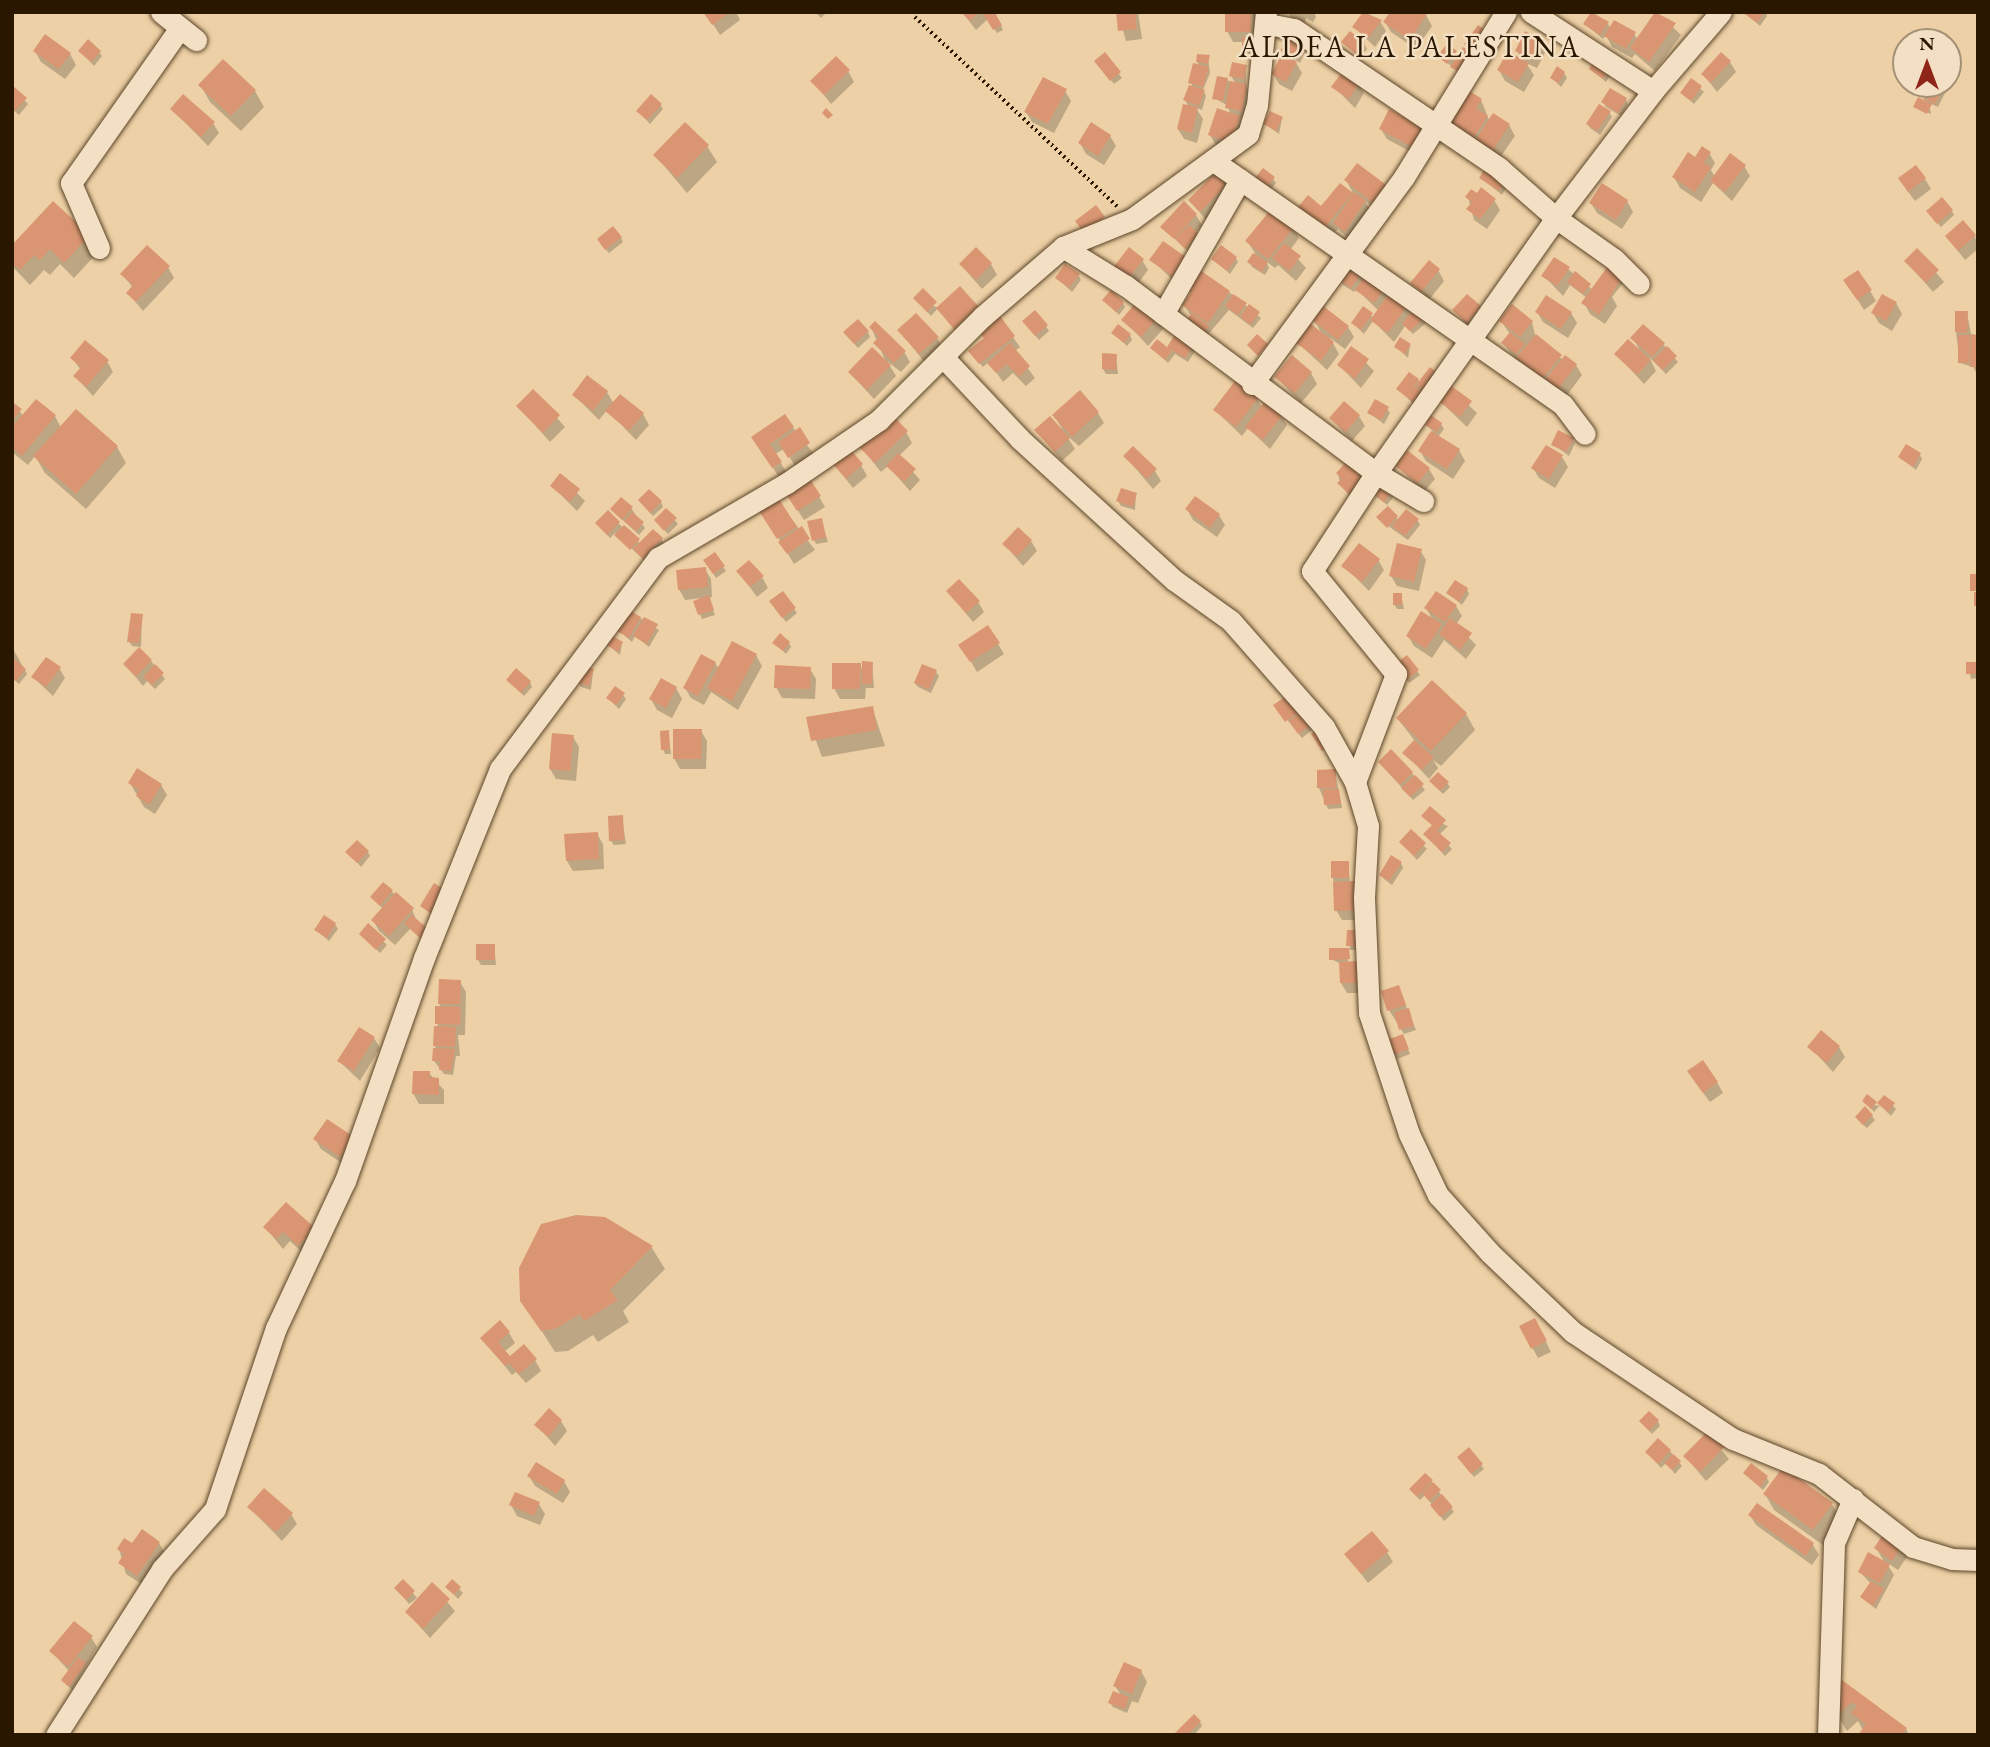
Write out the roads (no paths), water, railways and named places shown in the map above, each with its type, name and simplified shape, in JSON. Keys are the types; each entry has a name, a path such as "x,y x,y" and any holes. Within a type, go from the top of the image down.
{"street":[{"path":"99,248 71,183 188,34 161,12"},
{"path":"1252,384 1350,252 1437,126 1506,12"},
{"path":"1531,12 1653,91"},
{"path":"1355,782 1396,674 1312,571 1376,472 1556,218 1653,91 1721,12"},
{"path":"56,1735 162,1569 215,1509 276,1328 345,1181 424,958 500,769 657,558 787,484 879,421 943,357 1063,247 1132,219 1215,162 1248,134 1267,18 1294,29 1499,168 1556,218 1615,259 1639,284"},
{"path":"1215,162 1350,252 1470,342 1563,405 1585,434"},
{"path":"1163,314 1240,180"},
{"path":"1063,247 1163,314 1252,384 1376,472 1423,501"},
{"path":"943,357 1020,439 1174,580 1231,621 1324,727 1355,782 1368,826 1364,898 1369,1013 1409,1135 1438,1195 1490,1253 1573,1332 1733,1439 1819,1474 1913,1547 1952,1559 1978,1560"},
{"path":"1828,1735 1835,1543 1853,1499"}],"district":[{"name":"ALDEA LA PALESTINA","path":"1410,47"}]}
